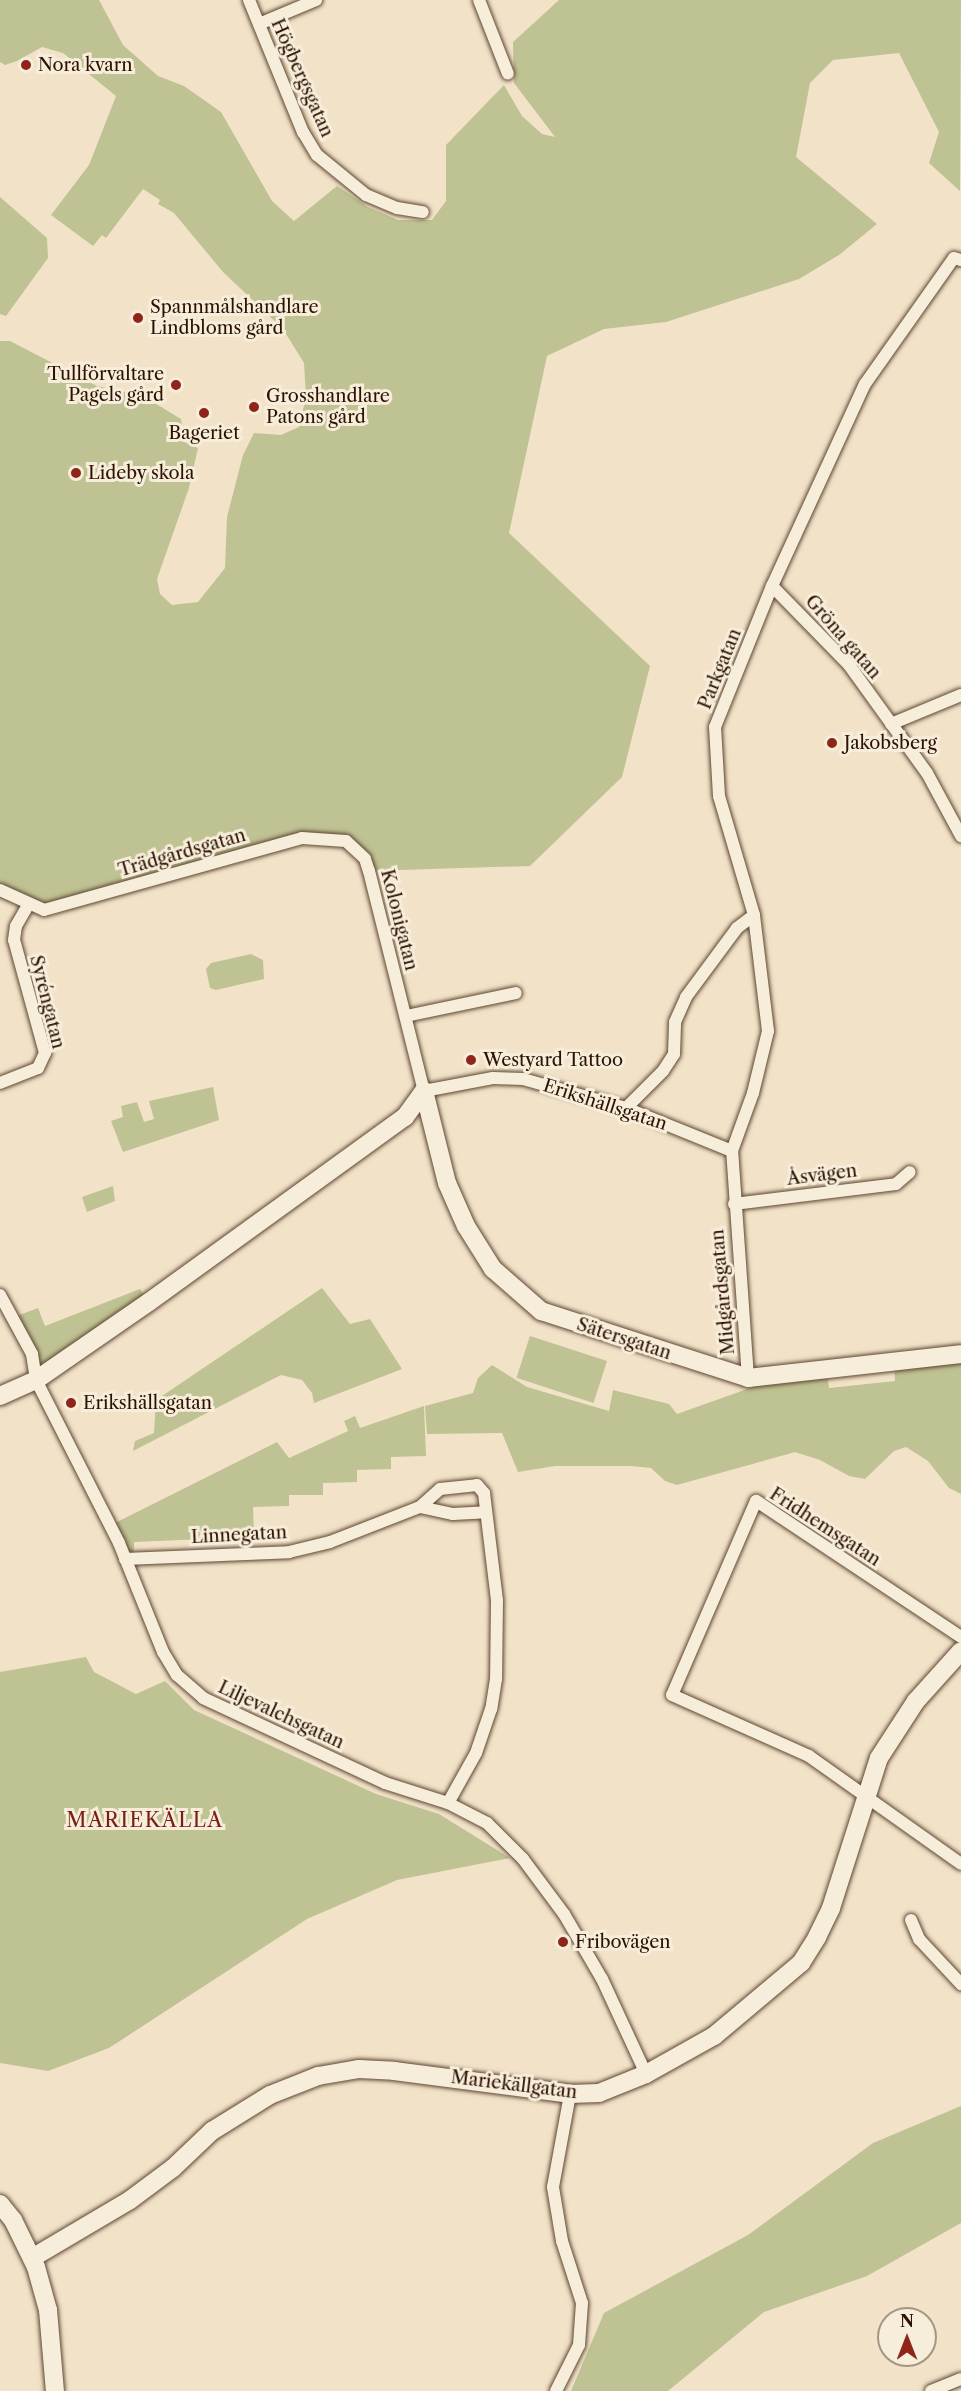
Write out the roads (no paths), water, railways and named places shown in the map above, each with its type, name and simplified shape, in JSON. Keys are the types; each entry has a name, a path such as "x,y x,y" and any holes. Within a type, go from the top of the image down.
{"street":[{"name":"Högbergsgatan","path":"249,0 303,132 317,155 366,195 397,208 423,212"},
{"path":"259,24 316,0"},
{"path":"479,0 508,74"},
{"name":"Parkgatan","path":"734,1204 732,1151 753,1093 768,1031 754,915 719,796 715,727 772,586 865,384 957,259"},
{"name":"Gröna gatan","path":"772,586 849,665 927,773 961,836"},
{"path":"891,724 961,695"},
{"name":"Trädgårdsgatan","path":"28,905 44,910 302,838 346,841"},
{"name":"Kolonigatan","path":"346,841 365,859 424,1091"},
{"path":"0,890 28,905"},
{"name":"Syréngatan","path":"0,1083 38,1068 45,1053 14,940 16,926 28,905"},
{"path":"626,1108 663,1071 674,1053 675,1023 686,997 737,928 754,915"},
{"path":"406,1016 516,993"},
{"name":"Erikshällsgatan","path":"424,1091 508,1078 626,1108 732,1151"},
{"path":"0,1396 36,1380 405,1117 424,1091"},
{"name":"Sätersgatan","path":"424,1091 447,1183 466,1226 493,1269 528,1304 624,1341 748,1377 961,1354"},
{"name":"Åsvägen","path":"734,1204 896,1184 910,1172"},
{"name":"Midgårdsgatan","path":"734,1204 748,1377"},
{"name":"Liljevalchsgatan","path":"0,1295 32,1354 36,1380 125,1559 164,1652 177,1675 203,1698 386,1783 448,1803 487,1823 523,1859 564,1914 602,1979 646,2074"},
{"name":"Linnegatan","path":"125,1559 289,1552 330,1542 420,1507 440,1489 458,1484 477,1485 484,1493 497,1601 496,1679 491,1710 476,1753 448,1803"},
{"name":"Fridhemsgatan","path":"865,1798 809,1756 672,1695 756,1502 961,1637"},
{"path":"420,1507 453,1514 486,1512"},
{"name":"Mariekällgatan","path":"32,2258 130,2200 173,2168 212,2131 270,2095 318,2076 359,2069 394,2071 570,2094 599,2093 646,2074 714,2036 801,1963 831,1908 879,1758 897,1726 961,1651"},
{"path":"865,1798 941,1847 961,1864"},
{"path":"911,1920 919,1939 961,1984"},
{"path":"556,2391 579,2345 582,2303 562,2241 553,2187 570,2094"},
{"path":"0,2204 32,2258 48,2310 55,2391"},
{"path":"931,2391 961,2379"}],"place":[{"name":"Nora kvarn","path":"26,65"},
{"name":"Spannmålshandlare Lindbloms gård","path":"138,318"},
{"name":"Tullförvaltare Pagels gård","path":"176,385"},
{"name":"Grosshandlare Patons gård","path":"254,407"},
{"name":"Bageriet","path":"204,413"},
{"name":"Lideby skola","path":"76,473"},
{"name":"Jakobsberg","path":"832,743"},
{"name":"Westyard Tattoo","path":"471,1060"},
{"name":"Erikshällsgatan","path":"71,1403"},
{"name":"Fribovägen","path":"563,1942"}],"district":[{"name":"MARIEKÄLLA","path":"145,1820"}]}
